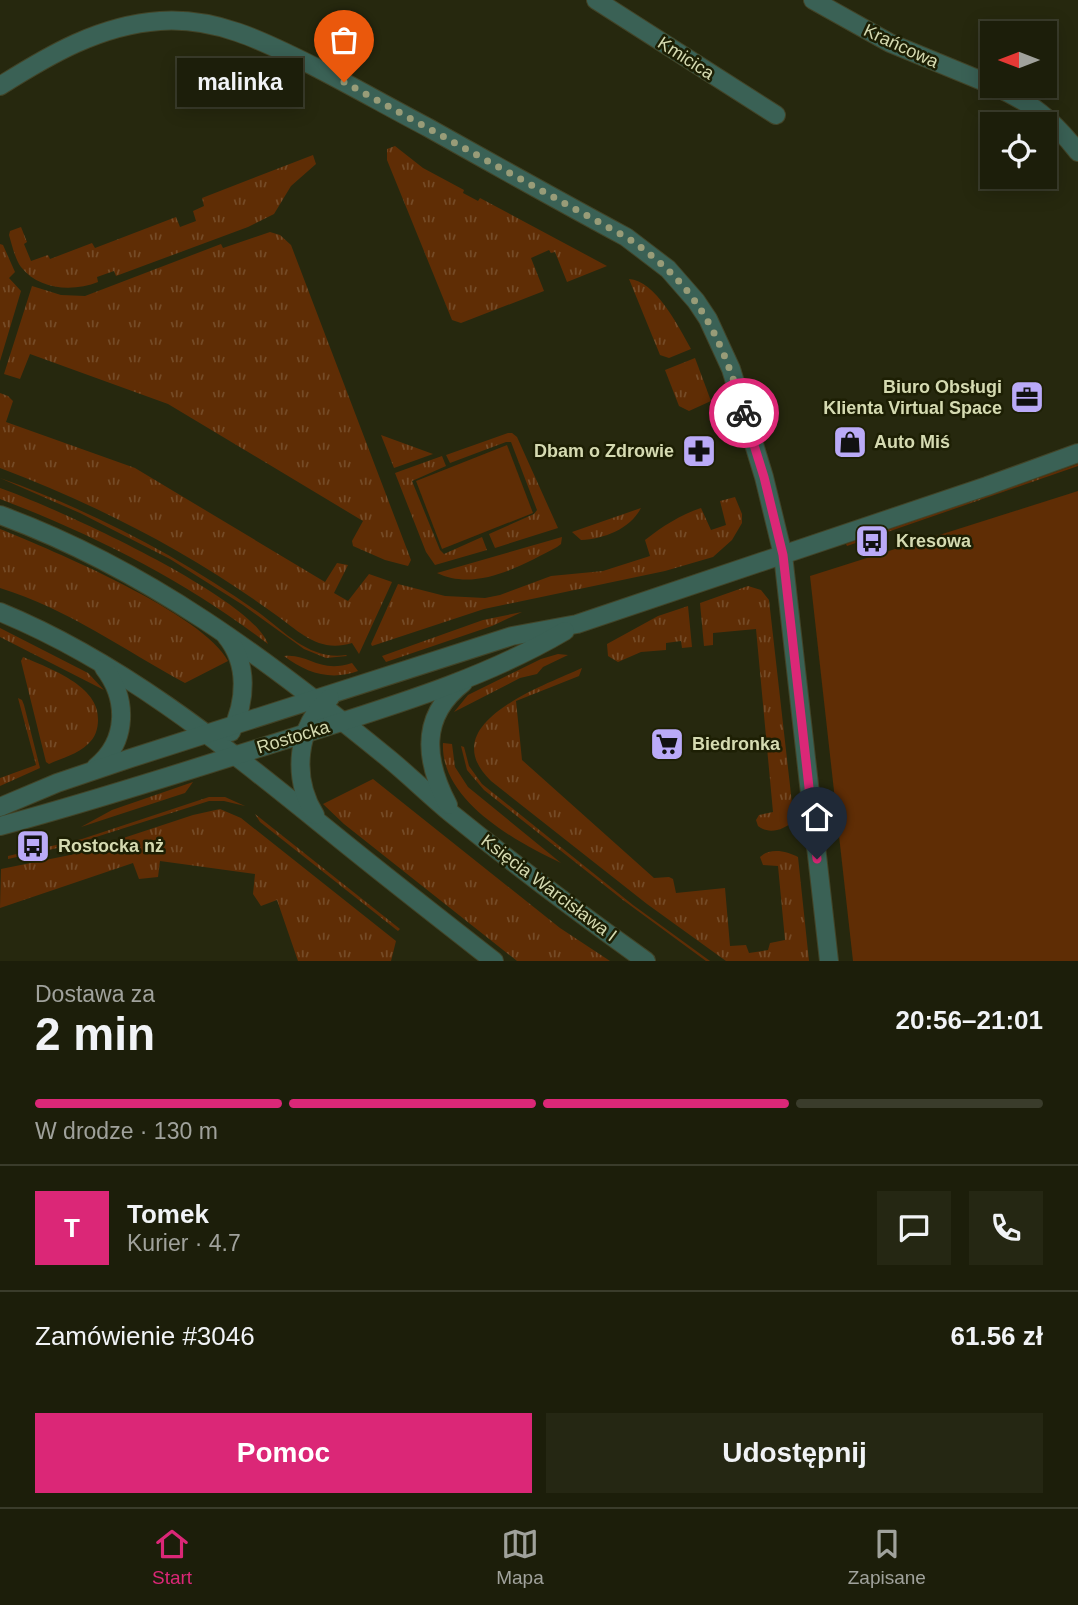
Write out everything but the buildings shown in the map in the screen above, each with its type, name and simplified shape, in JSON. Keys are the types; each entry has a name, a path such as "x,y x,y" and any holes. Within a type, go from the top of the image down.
{"street":[{"name":"Kmicica","path":"596,0 776,115"},
{"name":"Krańcowa","path":"813,0 890,43 980,80"},
{"path":"0,86 64,48 119,28 161,21 217,26 269,44 344,82 626,237 652,255 684,286 708,319 731,369 764,477 783,555 829,960"},
{"name":"Krańcowa","path":"1022,98 1042,114 1078,152"},
{"name":"Rostocka","path":"0,807 85,773 317,702 342,690 512,636 577,624 1078,453"},
{"name":"Księcia Warcisława I","path":"0,514 112,565 180,602 217,626 317,702 577,912 646,961"},
{"path":"0,612 97,659 206,734 494,961"},
{"name":"Rostocka","path":"0,826 191,769 229,751 305,734 342,722 470,677 516,657 577,624"},
{"path":"217,626 229,639 240,664 243,689 241,708 229,751"},
{"name":"Rostocka","path":"85,773 105,760 112,749 122,714 112,679 97,659"},
{"name":"Księcia Warcisława I","path":"453,814 436,783 430,751 431,736 441,706 451,693 470,677"},
{"path":"317,702 305,734 301,760 302,788 323,826"}],"green space":[{"path":"395,146 423,168 464,190 463,193 478,201 480,198 607,266 567,282 555,252 551,253 549,250 531,258 544,291 461,323 452,320 387,160 387,149"},
{"path":"313,155 316,164 291,186 274,214 248,227 116,276 114,271 97,277 98,282 88,285 57,287 28,275 17,260 9,235 10,231 21,227 31,261 48,255 50,259 92,243 95,248 176,217 180,227 196,221 193,211 204,206 202,198"},
{"path":"270,232 280,235 291,245 411,560 408,566 385,560 353,546 352,541 363,521 168,404 30,354 20,379 4,374 32,286 61,295 85,296 221,244 223,248"},
{"path":"0,244 3,245 15,272 9,278 21,291 0,361"},
{"path":"629,279 639,281 657,296 673,317 691,349 669,358 660,355"},
{"path":"695,358 711,401 689,411 679,406 665,370"},
{"path":"0,393 13,401 6,422 135,468 325,582 337,563 348,565 334,593 348,601 369,574 392,582 359,654 352,643 330,645 311,640 244,592 143,532 73,498 0,468"},
{"path":"508,433 517,437 558,528 495,548 489,534 534,514 537,510 511,442 450,463 446,455"},
{"path":"381,435 433,454 394,468"},
{"path":"507,445 533,513 442,549 416,481"},
{"path":"442,456 446,466 412,481 440,550 444,554 482,537 487,550 435,565 426,552 395,473"},
{"path":"1078,464 847,546 846,544"},
{"path":"0,478 69,505 168,555 232,594 311,650 333,656 347,656 326,658 304,649 243,605 170,559 80,513"},
{"path":"0,488 103,533 189,578 254,624 268,644 173,580 71,528 0,499"},
{"path":"1078,491 1078,961 853,961 810,576"},
{"path":"735,497 742,514 742,523 732,540 713,557 665,571 484,609 372,646 371,644 398,584 445,596 485,598 551,576 603,571 650,556 645,540 672,521 701,508 711,530 726,525 720,501"},
{"path":"641,508 623,527 599,538 581,540 572,532"},
{"path":"0,529 89,568 159,604 213,643 228,661 185,683 49,607 0,588"},
{"path":"562,537 561,544 557,547 499,574 467,579 437,573"},
{"path":"748,586 761,590 769,600 794,821 781,829 771,831 762,829 756,820 759,815 773,812 756,629 713,633 713,645 704,646 700,603"},
{"path":"688,606 692,647 682,648 681,641 666,643 666,650 641,652 618,662 608,656 607,644 658,616"},
{"path":"522,612 492,626 386,662 382,656 483,620"},
{"path":"0,628 88,673 104,690 0,637"},
{"path":"558,654 568,655 543,667 537,674 520,678 454,712 468,695 541,659"},
{"path":"284,656 301,657 331,666 352,663 358,671 338,675 319,674"},
{"path":"23,657 71,680 91,697 96,708 97,727 90,742 75,753 49,764 46,762 21,661"},
{"path":"582,668 579,676 516,701 522,760 654,878 673,879 676,893 725,888 730,946 746,945 749,953 768,950 770,943 785,940 778,866 763,865 760,857 779,851 798,857 809,961 726,961 647,904 491,781 476,761 475,742 484,725 500,710 521,697"},
{"path":"18,698 24,705 40,768 0,786 0,778 36,765"},
{"path":"443,743 452,744 455,767 468,787 561,863 503,831 467,800 454,783 445,764"},
{"path":"461,746 464,747 469,766 482,784 633,905 710,961 706,961 623,900 484,790 467,770"},
{"path":"373,779 560,928 610,961 517,961 344,824 323,804"},
{"path":"193,782 185,793 81,827 112,810"},
{"path":"209,797 225,797 245,806 209,801 71,845 8,859 8,856 82,839"},
{"path":"220,809 241,818 396,941 391,961 298,961 277,900 261,906 253,894 255,874 160,861 158,877 139,879 133,863 0,908 1,869 75,854 193,815"},
{"path":"255,814 400,929 398,931 260,822"}],"way so far":[{"path":"344,82 626,237 652,255 684,286 708,319 731,369 744,413"}],"place":[{"name":"malinka","path":"344,82"},
{"name":"Biuro Obsługi Klienta Virtual Space","path":"1027,397"},
{"name":"Auto Miś","path":"850,442"},
{"name":"Dbam o Zdrowie","path":"699,451"},
{"name":"Kresowa","path":"872,541"},
{"name":"Biedronka","path":"667,744"},
{"name":"Rostocka nż","path":"33,846"}],"route":[{"path":"744,413 764,477 783,555 817,859"}]}
